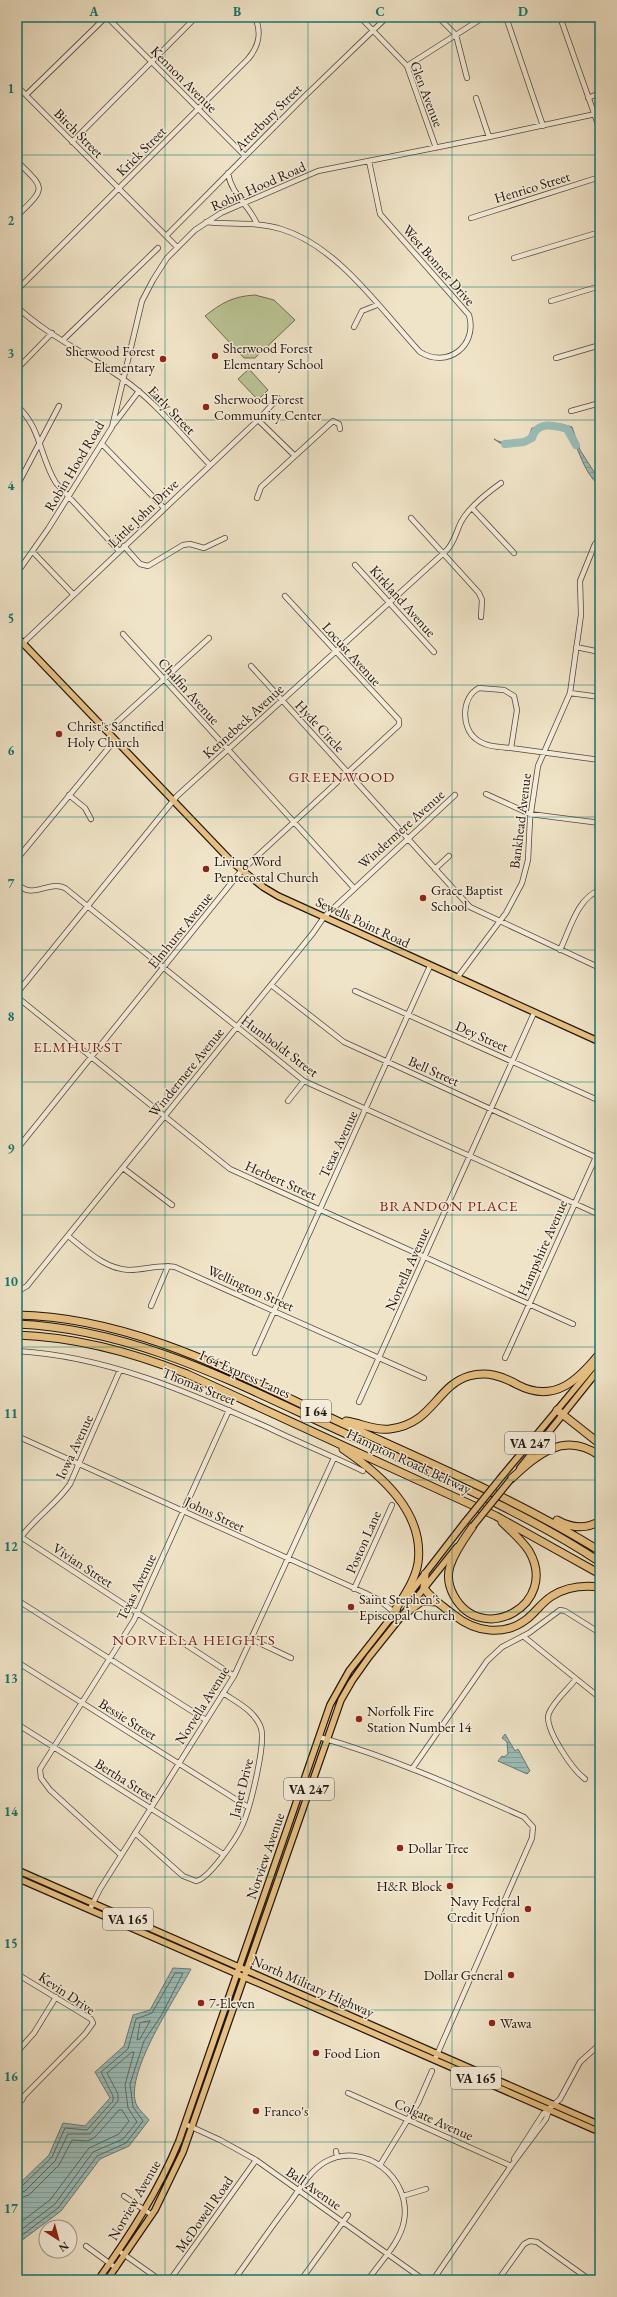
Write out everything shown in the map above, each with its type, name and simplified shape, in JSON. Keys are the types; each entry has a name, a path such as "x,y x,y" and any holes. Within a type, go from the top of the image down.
{"highway":[{"name":"Hampton Roads Beltway","path":"17,1314 75,1320 139,1335 190,1354 337,1420 534,1512 600,1551"},
{"name":"I 64 Express Lanes","path":"17,1324 60,1327 113,1337 186,1362 492,1501 562,1539 600,1562"},
{"name":"Hampton Roads Beltway","path":"17,1335 71,1340 138,1356 187,1374 496,1516 600,1574"},
{"path":"337,1420 377,1428 398,1427 415,1420 429,1411 444,1392 456,1382 477,1374 502,1376 532,1390 557,1389 578,1378 600,1353"},
{"path":"560,1413 600,1444"},
{"path":"327,1438 365,1464 382,1479 398,1498 413,1526 418,1547 418,1563 412,1581 394,1612"},
{"path":"511,1479 540,1453 553,1447 577,1446 600,1456"},
{"path":"534,1512 573,1527 587,1527 600,1521"},
{"path":"473,1526 458,1549 450,1565 449,1577 453,1593 465,1609 477,1616 491,1619 511,1615 522,1607 531,1596 536,1583 536,1569 532,1556 524,1544 496,1516"},
{"path":"425,1574 424,1588 438,1602 469,1625 484,1630 502,1630 523,1622 546,1601 561,1592 580,1587 600,1587"},
{"path":"401,1617 422,1601 430,1600 438,1602"}],"main road":[{"name":"Sewells Point Road","path":"17,636 241,871 278,896 600,1042"},
{"name":"Norview Avenue","path":"107,2280 152,2215 177,2167 247,1970 326,1739 348,1686 511,1479 600,1358"},
{"name":"Norview Avenue","path":"98,2280 145,2211 170,2163 185,2124 330,1705 341,1683 394,1612 503,1475 600,1368"},
{"name":"North Military Highway","path":"17,1870 600,2125"},
{"name":"North Military Highway","path":"17,1878 600,2132"}],"street":[{"name":"Kennon Avenue","path":"106,17 246,156"},
{"path":"26,95 106,17"},
{"path":"72,142 196,17"},
{"name":"Krick Street","path":"17,290 254,53 259,38 255,17"},
{"name":"Glen Avenue","path":"360,17 407,66 436,148"},
{"name":"Atterbury Street","path":"167,235 387,17"},
{"path":"438,17 456,35 467,78"},
{"path":"407,66 484,17"},
{"path":"506,17 543,126"},
{"path":"560,17 600,130"},
{"path":"17,24 23,18"},
{"name":"Birch Street","path":"17,86 167,235 177,247"},
{"path":"588,98 600,93"},
{"path":"476,98 489,137"},
{"name":"Robin Hood Road","path":"17,573 68,498 103,444 112,427 142,301 159,269 177,247 206,222 244,202 318,171 543,126 600,113"},
{"path":"17,160 40,186 37,196 17,216"},
{"name":"West Bonner Drive","path":"369,161 380,214 467,311 470,321 470,336 463,348 453,355 442,359 430,358 420,352 377,305"},
{"path":"228,173 233,190 252,213 257,224"},
{"name":"Henrico Street","path":"472,218 600,177"},
{"path":"206,222 257,224 282,229 322,249 342,265 377,305 362,311 354,327"},
{"path":"514,258 600,232"},
{"path":"63,340 158,248"},
{"path":"551,301 600,286"},
{"name":"Early Street","path":"17,307 52,333 124,379 139,391 210,465"},
{"path":"17,368 52,333"},
{"path":"556,358 600,345"},
{"path":"112,427 139,391"},
{"name":"Little John Drive","path":"23,642 258,420 278,398"},
{"path":"571,412 600,403"},
{"path":"17,406 32,423 40,441 52,477 68,498 119,551"},
{"path":"17,486 59,406"},
{"path":"258,420 294,455"},
{"path":"257,498 261,487 294,455 333,422 339,424 340,429"},
{"path":"103,444 164,508"},
{"name":"Kennebeck Avenue","path":"17,993 173,800 227,749 444,553 455,540 461,522 472,508 501,483"},
{"path":"472,508 514,553"},
{"path":"411,518 479,592 482,600 481,617"},
{"path":"124,546 140,564 148,566 183,545 190,544 204,548 225,538"},
{"name":"Bankhead Avenue","path":"458,978 500,921 518,893 525,872 535,777 542,753 564,710 570,693 581,614 580,581 595,544 600,539"},
{"path":"32,552 74,594"},
{"name":"Kirkland Avenue","path":"355,565 434,652"},
{"name":"Locust Avenue","path":"285,596 398,720 397,728"},
{"name":"Chalfin Avenue","path":"123,634 353,888"},
{"path":"107,731 208,638"},
{"path":"576,648 600,652"},
{"name":"Hyde Circle","path":"251,666 470,907 600,968"},
{"path":"512,748 517,710 514,696 504,690 483,688 475,690 469,697 466,709 466,722 469,731 481,742 512,748 542,753 600,760"},
{"path":"570,693 600,697"},
{"name":"Elmhurst Avenue","path":"17,1149 164,969 241,871 397,728"},
{"path":"17,859 115,740"},
{"path":"486,794 530,814 600,823"},
{"path":"69,795 84,808 90,819"},
{"name":"Windermere Avenue","path":"17,1292 27,1286 68,1236 271,985 324,917 353,888 455,795"},
{"path":"435,869 449,856"},
{"name":"Humboldt Street","path":"17,884 25,890 34,891 51,885 61,886 304,1081 600,1216"},
{"path":"560,950 581,905 589,896 600,890"},
{"name":"Texas Avenue","path":"255,1354 430,966"},
{"name":"Bell Street","path":"271,985 333,1035 387,1062 598,1158"},
{"name":"Dey Street","path":"355,991 600,1101"},
{"name":"Herbert Street","path":"17,997 230,1169 573,1324"},
{"name":"Norvella Avenue","path":"359,1402 534,1013"},
{"path":"288,1101 304,1081"},
{"name":"Hampshire Avenue","path":"505,1358 575,1204 598,1158 600,1148"},
{"path":"123,1168 172,1205"},
{"name":"Wellington Street","path":"68,1236 100,1260 111,1266 129,1270 168,1266 199,1276 424,1378"},
{"path":"151,1306 168,1266"},
{"name":"Thomas Street","path":"17,1352 61,1356 120,1370 178,1389 229,1410 363,1471"},
{"name":"Iowa Avenue","path":"17,1543 65,1491 79,1464 120,1370"},
{"name":"Texas Avenue","path":"121,1855 46,1787 40,1774 42,1766 110,1659 137,1613 229,1410"},
{"name":"Johns Street","path":"17,1436 379,1600 401,1617"},
{"name":"Norvella Avenue","path":"90,1909 92,1903 121,1855 234,1676 334,1458"},
{"name":"Poston Lane","path":"354,1589 392,1505"},
{"name":"Vivian Street","path":"21,1538 234,1676"},
{"path":"17,1600 206,1720"},
{"path":"412,1769 487,1662 502,1647 523,1636 557,1611 562,1610 600,1633"},
{"path":"523,1636 600,1698"},
{"path":"251,1639 291,1658"},
{"name":"Bessie Street","path":"17,1662 248,1807"},
{"path":"576,1679 550,1710 548,1721 571,1765 585,1779"},
{"name":"Janet Drive","path":"135,1834 191,1881 199,1881 206,1876 240,1830 248,1807 262,1748 262,1735 258,1722 251,1712 223,1694"},
{"name":"Bertha Street","path":"17,1724 223,1854"},
{"path":"319,1737 412,1769 524,1817 531,1824 533,1830 530,1844 435,2060"},
{"name":"Kevin Drive","path":"17,1974 56,1997 92,2021 93,2025 24,2096 22,2100"},
{"path":"17,2052 34,2033 56,1997"},
{"path":"433,2280 511,2166 546,2119 549,2110 555,2105 580,2062 600,2044"},
{"path":"380,2165 408,2120 432,2071"},
{"name":"Colgate Avenue","path":"348,2093 511,2166"},
{"name":"Ball Avenue","path":"185,2124 256,2160 424,2280"},
{"path":"336,2151 337,2157"},
{"path":"234,2280 316,2169 337,2157 361,2157 380,2165 396,2182 403,2196 405,2212 402,2226 387,2253 368,2280"},
{"name":"McDowell Road","path":"170,2280 256,2160"},
{"path":"403,2196 426,2189"},
{"path":"124,2196 152,2215"},
{"path":"301,2280 348,2215"},
{"path":"498,2280 527,2242 537,2242 590,2280"},
{"path":"86,2246 116,2268"},
{"path":"118,2251 160,2280"}],"green space":[{"path":"255,295 274,300 295,320 255,358 244,358 205,316 228,301"},
{"path":"249,369 268,390 258,400 238,379"}],"water":[{"path":"561,424 572,427 580,450 596,475 600,478 600,486 593,480 573,440 562,426 535,428 531,432 531,440 524,444 503,445 494,439 506,443 520,442 528,438 532,428"},
{"path":"505,1734 515,1751 518,1749 530,1771 527,1774 498,1761 502,1756 504,1757 508,1754 507,1742 502,1738"},
{"path":"173,1968 191,1969 163,2017 144,2057 137,2076 134,2093 137,2106 149,2120 129,2146 100,2159 61,2211 50,2219 38,2219 38,2228 17,2244 17,2186 49,2155 63,2123 85,2126 110,2098 95,2072 124,2046 133,2015 150,2010"}],"waterway":[{"path":"505,444 524,442 532,438 538,429 546,426 556,426 567,429 576,445"}],"place":[{"name":"Sherwood Forest Elementary School","path":"215,356"},
{"name":"Sherwood Forest Elementary","path":"163,359"},
{"name":"Sherwood Forest Community Center","path":"206,407"},
{"name":"Christ's Sanctified Holy Church","path":"59,734"},
{"name":"Living Word Pentecostal Church","path":"206,869"},
{"name":"Grace Baptist School","path":"423,898"},
{"name":"Saint Stephen's Episcopal Church","path":"351,1607"},
{"name":"Norfolk Fire Station Number 14","path":"359,1719"},
{"name":"Dollar Tree","path":"400,1848"},
{"name":"H&R Block","path":"450,1886"},
{"name":"Navy Federal Credit Union","path":"528,1909"},
{"name":"Dollar General","path":"511,1975"},
{"name":"7-Eleven","path":"201,2003"},
{"name":"Wawa","path":"492,2023"},
{"name":"Food Lion","path":"316,2053"},
{"name":"Franco's","path":"256,2111"}],"district":[{"name":"GREENWOOD","path":"342,776"},
{"name":"ELMHURST","path":"78,1046"},
{"name":"BRANDON PLACE","path":"449,1205"},
{"name":"NORVELLA HEIGHTS","path":"194,1639"}]}
